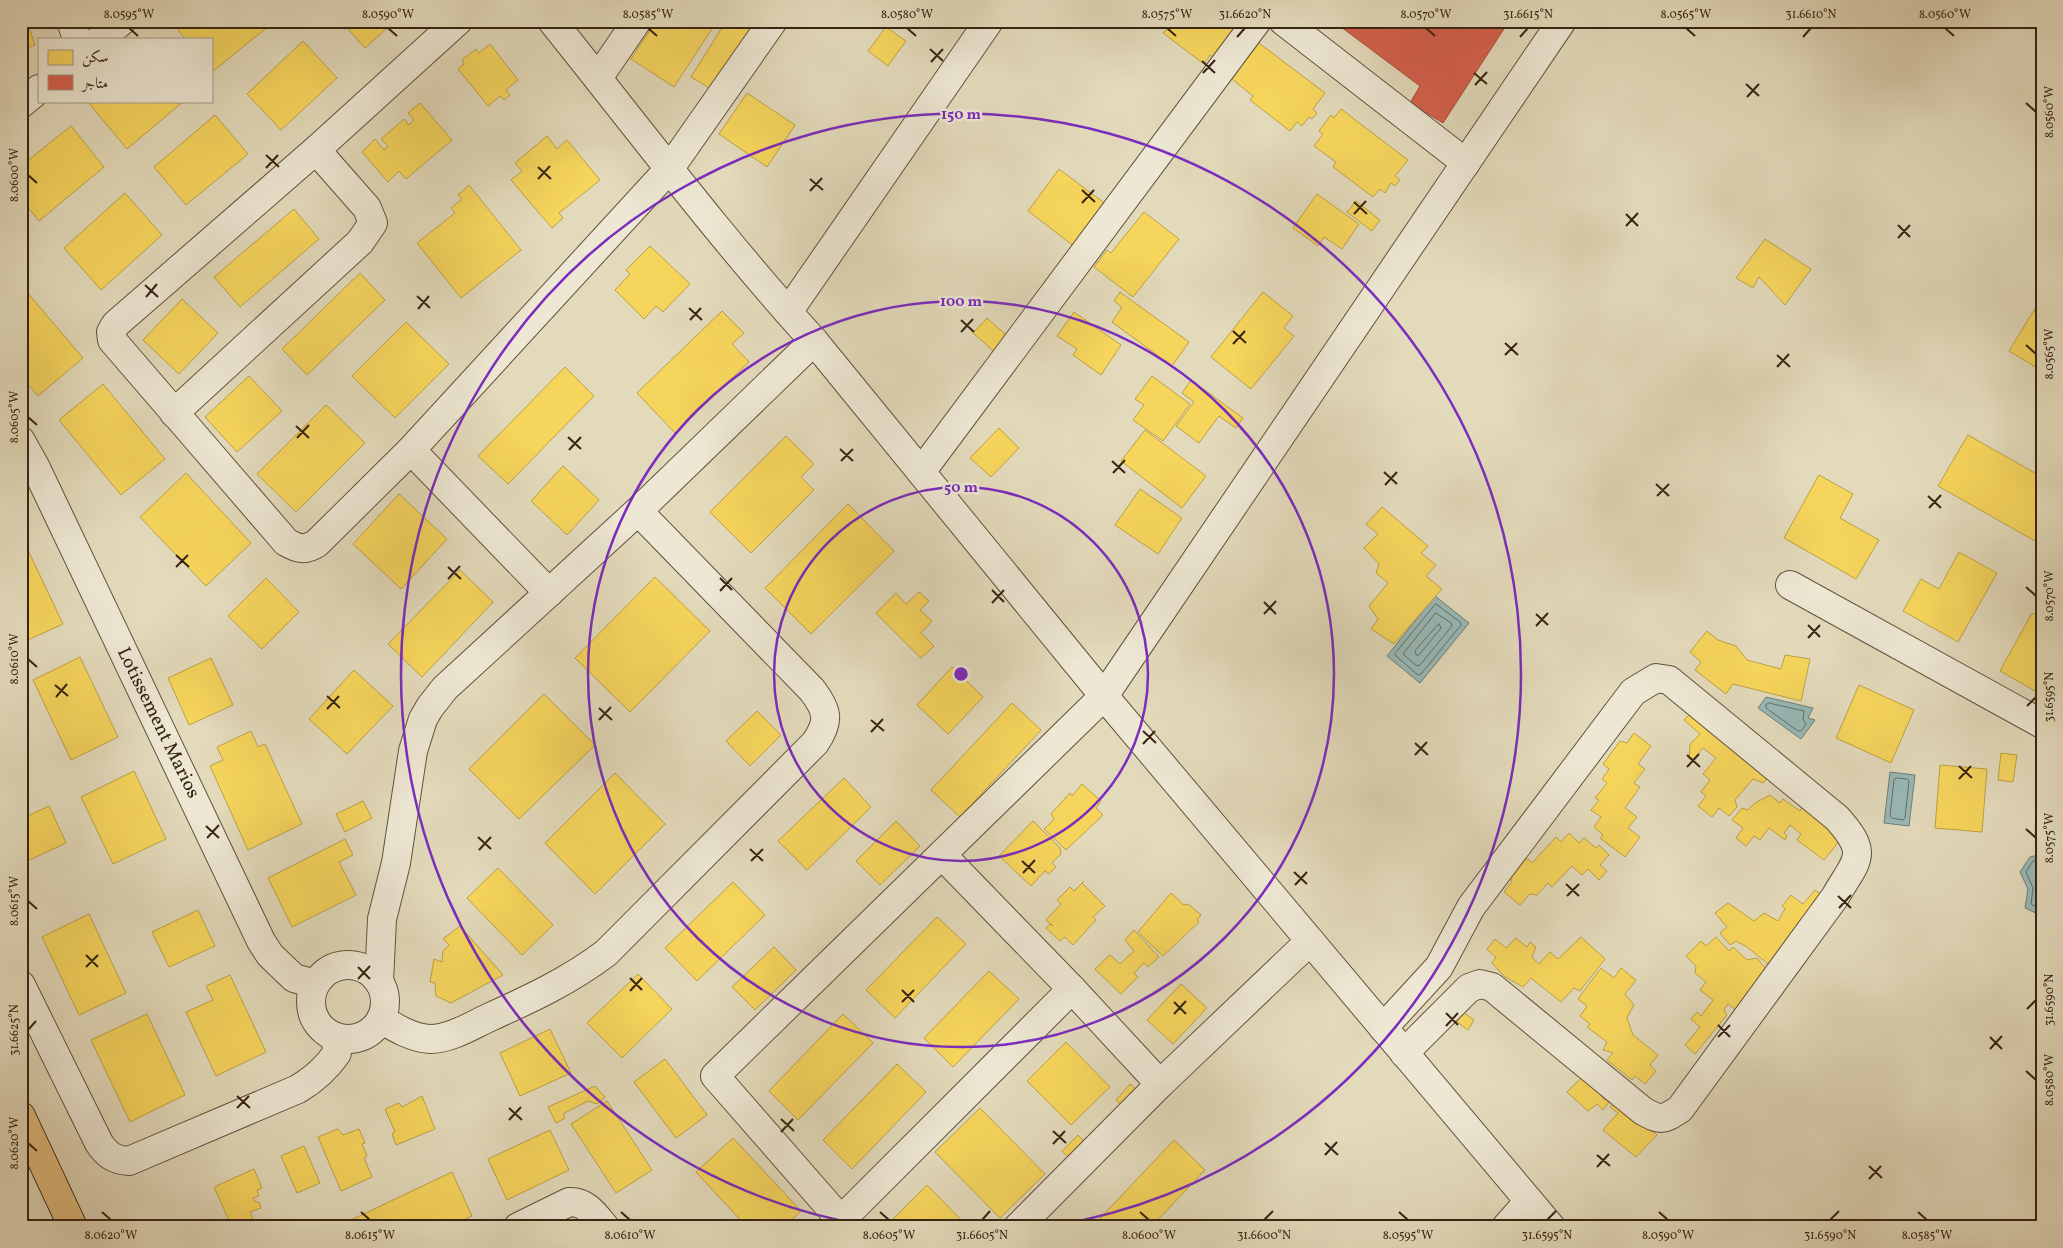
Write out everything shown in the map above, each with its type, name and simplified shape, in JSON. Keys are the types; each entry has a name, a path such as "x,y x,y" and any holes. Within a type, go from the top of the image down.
{"main road":[{"path":"21,1116 73,1227"}],"street":[{"path":"71,21 77,38"},
{"path":"101,38 122,21"},
{"path":"458,21 316,150 113,328 112,340 174,413 286,542 301,549 309,548 317,543 411,450 670,168 773,21"},
{"path":"552,21 670,168 1104,696 1551,1227"},
{"path":"598,78 637,21"},
{"path":"788,312 989,21"},
{"path":"921,472 1257,21"},
{"path":"1283,21 1466,163"},
{"path":"1072,988 844,1223 715,1076 1104,696 1562,21"},
{"path":"21,104 38,90"},
{"path":"174,413 360,242 373,223 367,208 316,150"},
{"path":"379,982 382,919 396,863 413,750 423,719 430,707 445,688 638,511 814,341"},
{"name":"Lotissement Marios","path":"21,442 35,466 261,941 270,955 294,978 315,984"},
{"path":"411,450 549,593"},
{"path":"381,1019 405,1033 431,1039 454,1034 557,986 583,971 606,954 815,743 824,730 826,717 822,704 812,690 638,511"},
{"path":"1790,586 2042,724"},
{"path":"1383,1028 1439,967 1471,907 1633,692 1656,678 1669,680 1837,818 1850,833 1857,845 1858,852 1855,863 1835,897 1680,1109 1665,1118 1656,1118 1643,1111 1492,988 1480,984 1469,988 1404,1053"},
{"path":"942,854 1072,988 1160,1084"},
{"path":"1018,1227 1160,1084 1310,941"},
{"path":"346,964 360,966 371,972 379,982 384,994 385,1007 381,1019 373,1030 362,1036 349,1039 336,1037 324,1032 316,1022 311,1010 310,997 315,984 323,974 334,967 346,964"},
{"path":"21,985 99,1143 112,1158 120,1161 129,1161 298,1089 326,1068 337,1053 336,1037"},
{"path":"1506,1227 1529,1201"},
{"path":"518,1227 569,1202 575,1202 585,1205 605,1227"}],"water":[{"path":"1435,596 1469,623 1420,683 1387,656"},
{"path":"1766,697 1813,708 1808,718 1815,720 1801,739 1758,708"},
{"path":"1890,772 1915,775 1909,826 1884,823"},
{"path":"2042,854 2042,914 2040,915 2025,908 2028,889 2020,872 2030,857"}],"building: سكن":[{"path":"21,21 27,21 35,45 21,50"},
{"path":"182,21 275,21 212,72 212,38 184,38 175,26"},
{"path":"341,21 395,21 365,48"},
{"path":"656,21 717,21 674,87 631,59"},
{"path":"726,21 760,21 714,91 691,77"},
{"path":"1156,21 1232,21 1239,26 1215,59 1210,55 1204,64 1163,33 1167,29"},
{"path":"886,27 906,41 888,66 868,51"},
{"path":"303,41 337,78 281,130 247,94"},
{"path":"1259,43 1325,93 1313,109 1317,113 1312,119 1309,117 1302,126 1297,122 1290,131 1250,100 1253,96 1232,79 1241,67 1237,64 1248,49 1252,52"},
{"path":"490,44 518,80 506,90 510,95 504,100 500,96 488,106 458,69 464,64 462,60 476,49 479,53"},
{"path":"747,93 795,125 767,167 719,134"},
{"path":"88,102 183,102 127,149"},
{"path":"420,103 452,140 406,179 399,171 388,182 362,152 375,139 384,150 388,146 381,139 404,119 409,125 414,120 408,113"},
{"path":"1341,109 1408,160 1395,176 1400,180 1395,186 1391,183 1385,193 1380,189 1373,197 1333,167 1336,162 1314,146 1323,134 1319,131 1331,115 1334,118"},
{"path":"215,115 248,154 186,205 154,167"},
{"path":"71,126 104,167 39,221 21,199 21,166"},
{"path":"547,136 557,149 567,140 600,180 559,213 563,218 552,228 511,180 522,171 515,163"},
{"path":"1059,169 1107,205 1075,247 1028,211"},
{"path":"469,185 521,250 461,298 417,243 455,213 451,208 462,199 458,195"},
{"path":"125,193 162,235 101,290 64,248"},
{"path":"1317,194 1359,224 1342,249 1324,237 1318,246 1293,228"},
{"path":"1356,201 1380,220 1372,231 1347,212"},
{"path":"294,209 319,239 240,307 214,277"},
{"path":"1144,212 1179,239 1133,297 1094,267 1107,250 1111,253"},
{"path":"1765,239 1811,269 1785,305 1759,277 1753,288 1736,278"},
{"path":"650,246 690,284 663,312 656,306 644,319 615,290 630,274 626,270"},
{"path":"360,273 385,300 307,375 282,349"},
{"path":"26,291 83,358 38,396 21,376 21,295"},
{"path":"1120,292 1189,342 1172,366 1112,322 1122,307 1114,301"},
{"path":"1263,292 1293,316 1284,328 1294,336 1251,389 1211,357"},
{"path":"182,299 218,333 179,374 143,340"},
{"path":"2039,302 2042,304 2042,371 2009,351"},
{"path":"722,311 744,333 732,344 749,362 675,433 637,393"},
{"path":"1074,312 1121,345 1101,375 1073,355 1077,349 1057,336"},
{"path":"987,318 1012,340 998,355 973,333"},
{"path":"406,322 449,364 395,418 352,376"},
{"path":"565,367 594,396 508,484 478,456"},
{"path":"249,376 282,411 237,452 205,417"},
{"path":"1152,376 1190,404 1163,441 1133,420 1144,405 1135,399"},
{"path":"1191,380 1243,418 1236,428 1219,416 1199,443 1176,426 1194,402 1182,393"},
{"path":"103,384 165,459 121,495 59,420"},
{"path":"326,405 365,443 296,512 257,474"},
{"path":"999,428 1019,448 991,477 970,458"},
{"path":"1145,430 1206,476 1182,508 1121,461"},
{"path":"1968,435 2042,477 2042,530 2035,541 1938,486"},
{"path":"786,436 814,464 801,477 814,490 751,553 710,512"},
{"path":"563,466 599,500 567,535 531,501"},
{"path":"186,473 251,543 206,586 140,517"},
{"path":"1819,475 1853,494 1840,518 1879,540 1856,579 1784,538"},
{"path":"1140,489 1182,518 1158,554 1115,525"},
{"path":"399,494 447,539 401,589 353,544"},
{"path":"848,504 894,551 811,634 765,588"},
{"path":"1382,507 1428,546 1421,553 1436,565 1426,576 1442,589 1394,644 1371,629 1378,619 1369,606 1388,583 1376,573 1379,564 1364,548 1378,534 1366,524"},
{"path":"26,546 63,624 21,643 21,549"},
{"path":"1959,552 1997,573 1958,642 1903,611 1921,579 1939,589"},
{"path":"460,570 493,602 422,677 388,644"},
{"path":"655,577 710,631 630,712 575,658"},
{"path":"266,578 299,612 262,649 228,616"},
{"path":"919,592 929,601 920,610 932,621 921,633 934,646 921,658 876,613 896,593 906,604"},
{"path":"2032,613 2042,618 2042,695 2000,671"},
{"path":"1707,631 1718,640 1736,646 1747,660 1781,669 1785,655 1810,659 1801,701 1733,684 1726,694 1695,670 1701,662 1690,652"},
{"path":"80,657 118,737 71,760 33,680"},
{"path":"211,658 233,705 189,725 168,678"},
{"path":"952,667 983,697 948,734 917,705"},
{"path":"354,670 393,706 347,754 309,719"},
{"path":"1859,685 1914,710 1891,763 1836,738"},
{"path":"544,694 595,745 519,819 469,769"},
{"path":"1012,703 1041,730 960,817 931,790"},
{"path":"757,711 781,735 750,766 726,741"},
{"path":"1691,713 1771,774 1763,783 1753,779 1735,800 1737,807 1729,816 1719,808 1712,817 1698,806 1706,796 1701,792 1710,780 1703,774 1716,758 1703,748 1694,759 1689,759 1690,744 1700,734 1684,720"},
{"path":"251,731 258,747 265,744 302,824 248,850 210,766 223,760 217,747"},
{"path":"1634,733 1651,746 1638,764 1645,769 1634,783 1640,787 1625,808 1637,817 1628,828 1640,837 1625,857 1600,838 1603,835 1594,827 1601,817 1591,810 1599,800 1595,798 1607,783 1602,779 1609,769 1603,764 1620,741 1627,743"},
{"path":"2001,753 2017,755 2013,782 1998,780"},
{"path":"1940,765 1987,769 1982,832 1935,828"},
{"path":"134,771 166,839 113,864 81,797"},
{"path":"615,773 665,824 595,894 545,843"},
{"path":"844,778 871,807 807,870 778,841"},
{"path":"1082,784 1101,801 1096,808 1103,815 1066,850 1044,829 1054,819 1051,814 1070,793 1072,796"},
{"path":"1770,795 1780,803 1783,799 1800,811 1803,806 1836,823 1830,832 1840,840 1824,860 1797,840 1801,834 1790,825 1784,833 1787,836 1785,840 1769,828 1760,840 1754,836 1746,846 1736,838 1743,828 1732,820 1742,808 1748,810 1755,803"},
{"path":"363,801 372,818 345,832 336,814"},
{"path":"2036,804 2042,805 2042,837 2035,834"},
{"path":"49,806 66,843 21,864 21,819"},
{"path":"896,821 920,846 880,885 856,861"},
{"path":"1033,821 1060,848 1061,854 1052,863 1056,867 1049,874 1045,871 1031,886 999,856"},
{"path":"1569,833 1579,843 1584,838 1596,848 1599,845 1609,855 1600,865 1607,871 1599,880 1588,869 1582,875 1572,866 1552,887 1548,883 1537,895 1530,894 1520,905 1504,892 1512,882 1509,876 1520,866 1519,861 1528,859 1532,863 1556,837 1561,842"},
{"path":"345,839 353,855 339,862 356,895 292,927 268,878"},
{"path":"498,868 553,925 522,955 467,898"},
{"path":"733,882 765,915 697,981 665,948"},
{"path":"1082,883 1105,906 1093,917 1096,920 1073,945 1065,937 1060,941 1046,928 1050,924 1053,926 1046,920 1061,904 1057,900 1070,887 1074,891"},
{"path":"1815,890 1826,898 1773,968 1747,947 1736,941 1730,945 1720,933 1727,927 1715,913 1728,903 1754,921 1764,913 1778,921 1785,909 1782,906 1791,895 1803,904"},
{"path":"1171,893 1184,905 1188,904 1201,915 1197,920 1199,922 1163,956 1138,932"},
{"path":"198,910 215,946 169,967 152,932"},
{"path":"89,914 126,993 79,1015 42,937"},
{"path":"937,917 966,944 895,1018 866,990"},
{"path":"460,926 503,975 451,1003 436,996 435,983 430,982 434,959 442,962 443,951 449,945 443,939"},
{"path":"1134,930 1159,957 1148,967 1144,963 1134,973 1138,977 1121,994 1095,969 1110,955 1120,964 1134,951 1125,940"},
{"path":"1581,937 1605,959 1580,991 1574,988 1561,1002 1531,978 1523,987 1504,976 1492,963 1496,957 1487,949 1495,939 1506,948 1516,938 1527,947 1530,942 1536,947 1532,957 1539,964 1550,952 1558,959"},
{"path":"1716,937 1729,951 1733,947 1747,960 1757,958 1766,969 1741,1014 1728,1004 1724,1010 1727,1015 1695,1054 1685,1045 1700,1027 1691,1019 1697,1012 1701,1016 1713,1000 1700,990 1706,982 1695,973 1696,966 1686,956 1701,941 1706,946"},
{"path":"774,947 796,970 755,1010 732,987"},
{"path":"1601,968 1614,978 1621,968 1636,980 1625,994 1634,1005 1627,1018 1633,1035 1658,1055 1650,1065 1656,1071 1645,1084 1635,1076 1632,1080 1607,1060 1613,1053 1603,1050 1607,1042 1587,1027 1590,1024 1580,1016 1587,1006 1578,999"},
{"path":"989,971 1019,999 953,1067 924,1038"},
{"path":"638,974 672,1009 622,1058 587,1023"},
{"path":"230,975 266,1052 216,1076 186,1012 213,1000 206,986"},
{"path":"1181,984 1207,1008 1173,1044 1147,1020"},
{"path":"1463,1012 1474,1020 1468,1030 1457,1022"},
{"path":"147,1014 185,1095 130,1122 91,1040"},
{"path":"843,1014 873,1043 798,1120 769,1091"},
{"path":"550,1029 571,1073 520,1096 500,1053"},
{"path":"1066,1042 1110,1087 1071,1125 1027,1081"},
{"path":"665,1059 707,1115 676,1138 634,1082"},
{"path":"897,1064 926,1092 852,1169 823,1140"},
{"path":"1585,1074 1608,1094 1602,1098 1609,1102 1603,1110 1597,1104 1588,1111 1567,1092"},
{"path":"1130,1084 1140,1093 1126,1109 1116,1100"},
{"path":"595,1086 605,1097 597,1104 588,1101 563,1114 565,1118 556,1123 548,1107"},
{"path":"422,1096 435,1129 396,1145 392,1134 395,1132 385,1109 399,1103 402,1107"},
{"path":"1618,1099 1626,1109 1657,1135 1636,1157 1603,1130 1618,1113 1610,1107"},
{"path":"607,1101 652,1170 616,1193 571,1124"},
{"path":"980,1108 1045,1174 1000,1218 935,1152"},
{"path":"338,1129 343,1135 359,1129 365,1143 362,1144 367,1156 364,1158 372,1177 341,1191 318,1137"},
{"path":"550,1130 569,1170 507,1200 488,1159"},
{"path":"1078,1135 1090,1147 1075,1164 1062,1151"},
{"path":"733,1138 801,1211 784,1227 747,1227 696,1172"},
{"path":"1174,1140 1205,1170 1151,1227 1092,1227"},
{"path":"304,1146 320,1183 297,1193 281,1156"},
{"path":"254,1169 262,1188 257,1190 259,1196 253,1198 255,1202 259,1202 261,1208 250,1212 256,1226 232,1227 214,1187"},
{"path":"452,1172 472,1216 449,1227 354,1227 351,1220"},
{"path":"927,1185 968,1227 893,1227 889,1223"}],"building: متاجر":[{"path":"1333,21 1509,21 1443,123 1410,103 1420,86"}]}
